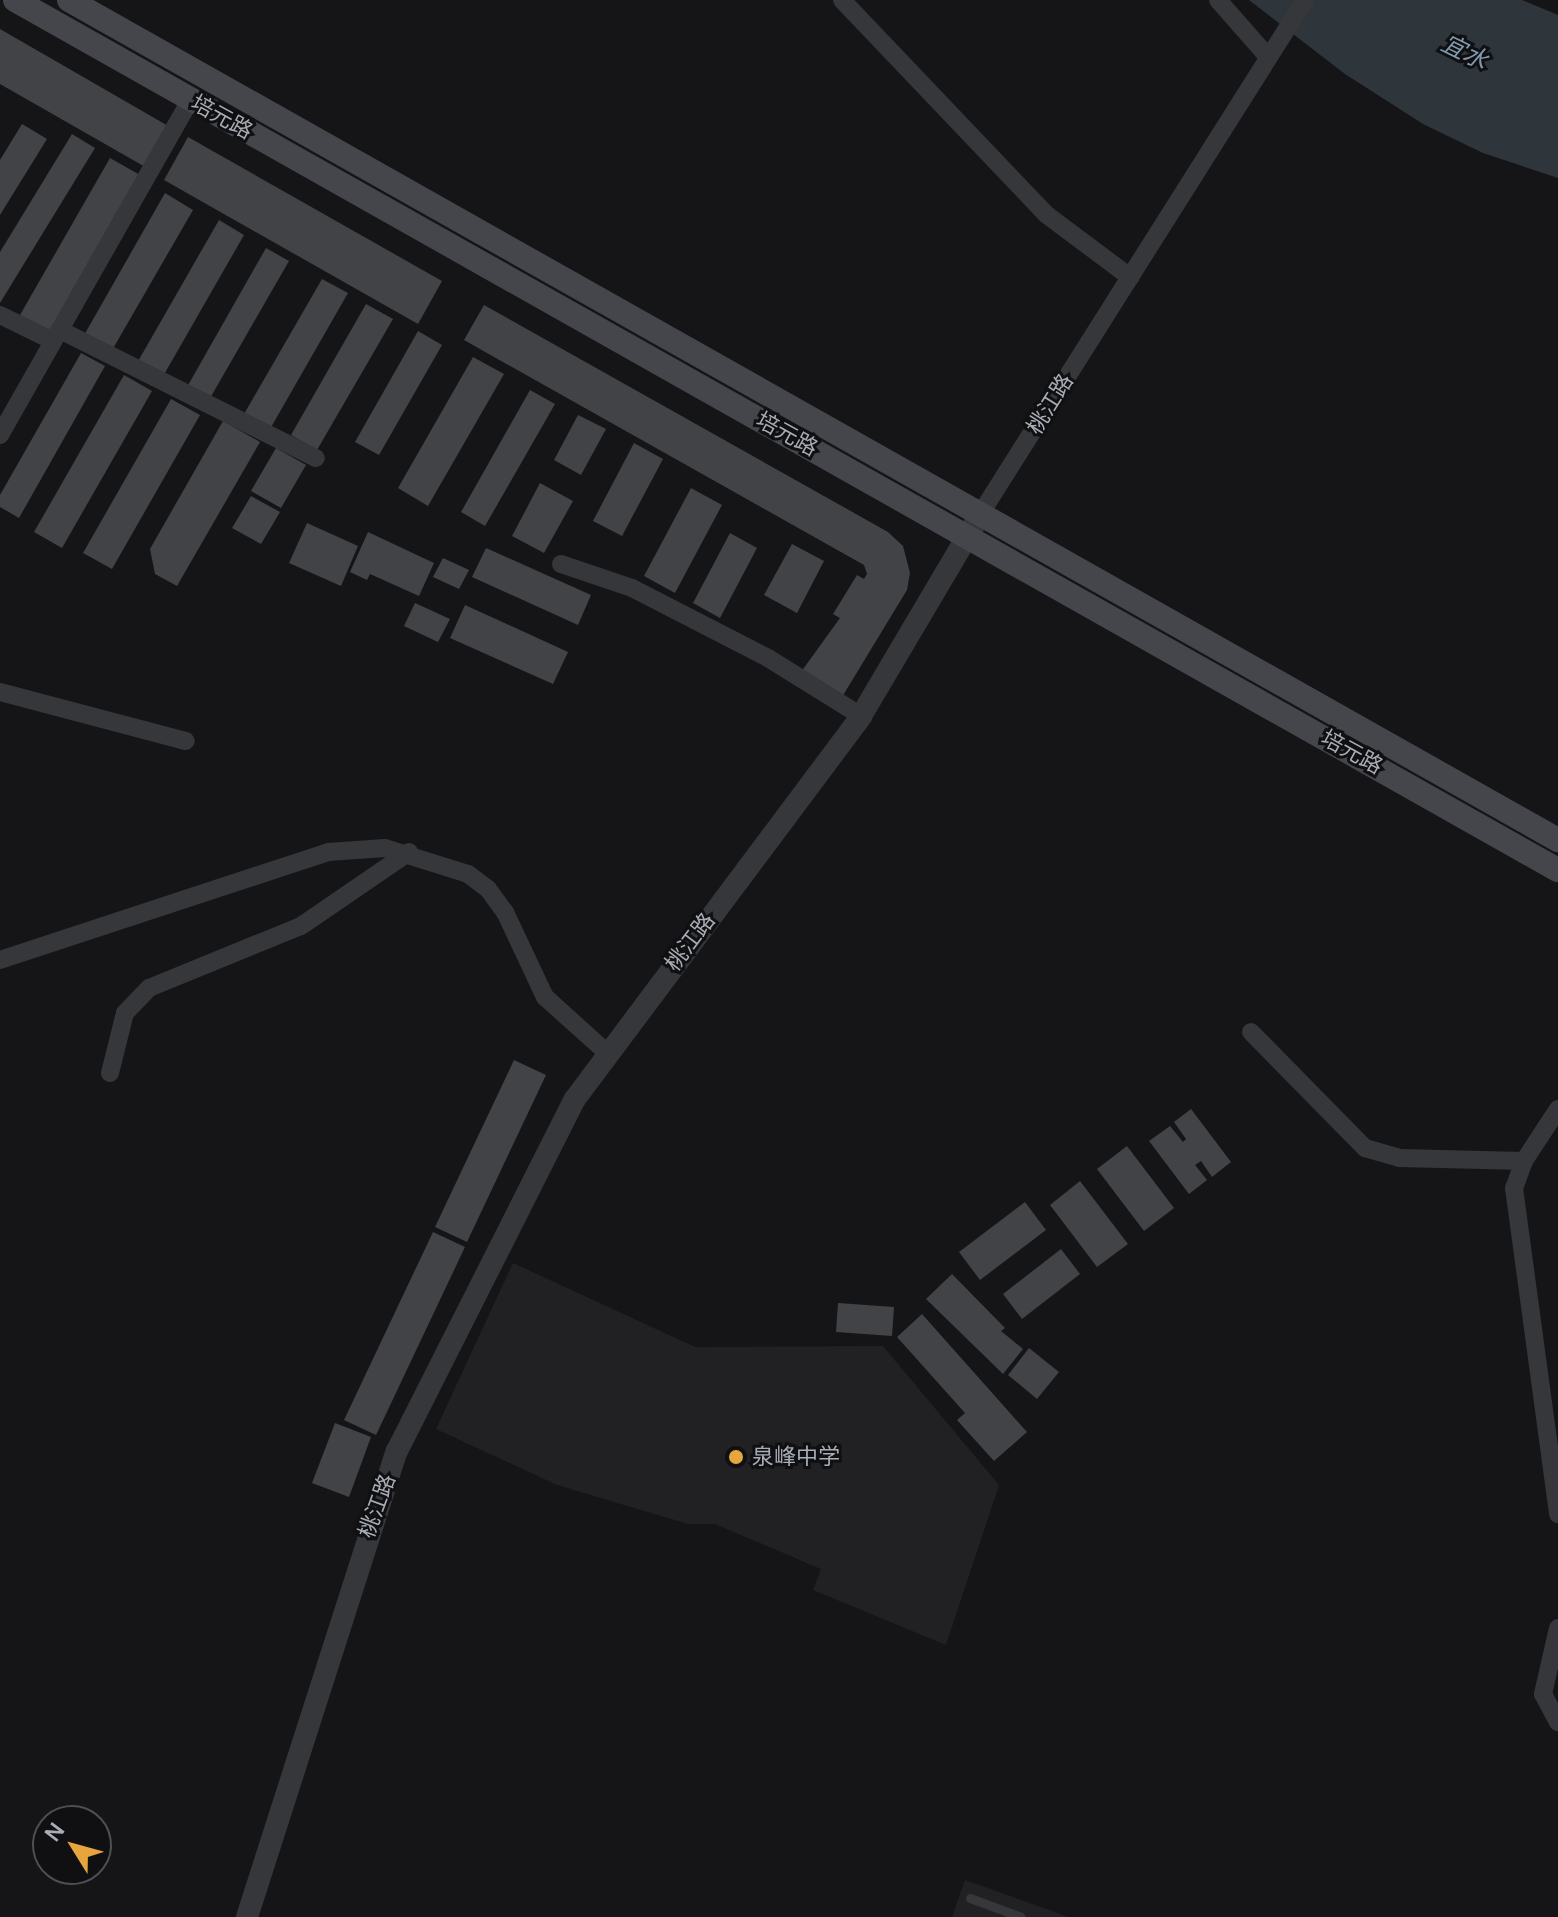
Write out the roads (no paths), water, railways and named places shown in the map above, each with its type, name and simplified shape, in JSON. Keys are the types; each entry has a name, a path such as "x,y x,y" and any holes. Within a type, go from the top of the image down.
{"main road":[{"name":"培元路","path":"15,0 1558,870"},
{"name":"培元路","path":"69,0 1558,840"}],"street":[{"path":"842,0 1047,215 1130,277"},
{"path":"1218,0 1268,57"},
{"name":"桃江路","path":"247,1917 397,1451 575,1099 606,1052 861,716 981,513 1305,0"},
{"path":"0,435 191,99"},
{"path":"0,315 56,335 316,458"},
{"path":"561,564 632,588 768,658 861,716"},
{"path":"0,692 186,741"},
{"path":"0,960 328,852 385,848 409,852 468,874 488,889 505,912 545,997 606,1052"},
{"path":"110,1073 125,1013 149,988 301,926 409,852"},
{"path":"1251,1032 1365,1148 1399,1158 1524,1161"},
{"path":"1558,1109 1524,1161 1514,1188 1558,1514"},
{"path":"1558,1628 1543,1694 1558,1722"}],"lane":[{"path":"970,1898 1021,1917"}],"water":[{"name":"宜水","path":"1249,0 1522,0 1558,15 1558,178 1483,153 1423,124 1345,74"}],"place":[{"name":"泉峰中学","path":"736,1457"}]}
